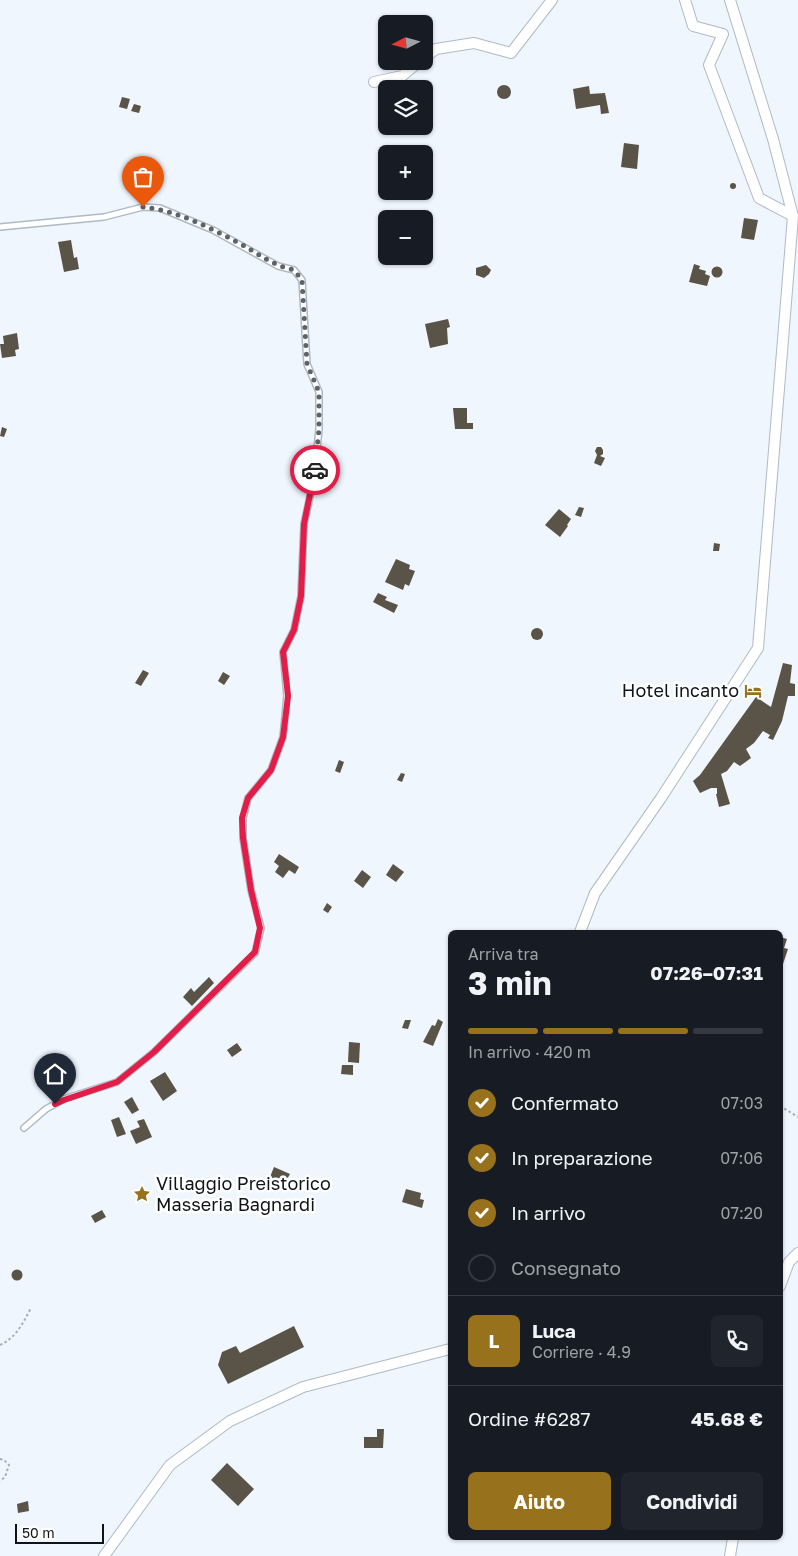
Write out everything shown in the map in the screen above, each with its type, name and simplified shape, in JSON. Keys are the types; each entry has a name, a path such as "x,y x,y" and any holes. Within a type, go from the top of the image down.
{"street":[{"path":"433,51 436,49 474,43 511,53 552,0"},
{"path":"685,0 692,26 723,34 709,65 759,198 793,216"},
{"path":"581,930 595,893 661,798 758,648 793,216 773,139 730,0"},
{"path":"374,82 402,76 409,70"},
{"path":"783,1278 789,1262 798,1253"},
{"path":"104,1556 170,1464 230,1421 303,1387 448,1350"},
{"path":"730,1556 733,1540"}],"lane":[{"path":"0,227 104,216 143,207 160,208 213,230 278,266 294,270 302,280 307,364 319,392 319,429 314,478 304,524 301,596 294,630 283,652 288,696 283,737 271,770 248,798 242,818 251,890 260,928 255,952 154,1052 117,1082 64,1100 46,1109 24,1128"}],"path":[{"path":"783,1108 798,1117"},
{"path":"0,1345 8,1342 19,1330 31,1308"},
{"path":"0,1460 4,1460 9,1464 5,1477 0,1482"}],"building":[{"path":"504,85 509,87 511,92 509,97 504,99 499,97 497,92 499,87"},
{"path":"589,86 590,94 605,93 609,113 601,114 600,105 576,109 573,89"},
{"path":"122,97 130,99 127,109 119,107"},
{"path":"134,104 141,106 139,113 131,111"},
{"path":"624,143 639,145 637,169 621,167"},
{"path":"733,183 736,186 733,189 730,186"},
{"path":"744,218 758,220 754,240 741,238"},
{"path":"71,240 74,258 77,257 79,269 64,272 58,242"},
{"path":"694,264 700,266 699,269 706,271 705,274 710,276 707,286 689,282"},
{"path":"486,265 491,270 489,274 484,278 476,275 476,268"},
{"path":"715,267 719,267 722,272 721,276 715,277 712,274 712,270"},
{"path":"448,319 450,327 447,328 448,344 430,348 425,324"},
{"path":"17,333 19,349 15,350 16,356 2,358 0,344 4,344 3,336"},
{"path":"453,408 467,408 467,423 473,423 473,429 455,429"},
{"path":"2,427 7,429 4,437 0,436"},
{"path":"597,447 601,447 603,454 600,456 605,458 601,466 594,463"},
{"path":"579,507 584,508 581,517 575,515"},
{"path":"559,509 571,519 560,537 545,525"},
{"path":"714,543 720,544 719,551 713,551"},
{"path":"396,559 410,565 409,569 415,571 409,586 405,584 403,590 385,582"},
{"path":"378,593 387,597 385,600 398,605 394,613 373,602"},
{"path":"535,628 539,628 543,634 539,640 535,640 531,636 531,632"},
{"path":"783,663 792,665 790,683 795,684 795,696 788,696 782,721 773,740 768,738 770,735 763,731 754,743 746,749 751,758 740,766 734,762 727,771 721,774 730,804 719,807 716,794 717,788 711,788 700,793 693,781 700,775 756,697 771,707"},
{"path":"143,670 149,673 141,686 135,683"},
{"path":"223,672 230,676 224,685 218,681"},
{"path":"339,760 344,762 340,773 335,771"},
{"path":"401,773 405,774 402,782 397,780"},
{"path":"279,854 299,867 295,874 289,870 283,878 275,872 279,866 274,862"},
{"path":"393,864 404,872 396,882 386,875"},
{"path":"362,870 371,877 363,888 354,881"},
{"path":"327,903 332,907 328,913 323,910"},
{"path":"783,938 787,939 784,948 788,949 783,964"},
{"path":"209,977 214,983 192,1006 183,997 191,988 194,992"},
{"path":"438,1019 443,1022 433,1046 423,1042 432,1025 435,1026"},
{"path":"405,1020 411,1020 408,1029 402,1028"},
{"path":"349,1042 360,1043 359,1063 348,1062"},
{"path":"237,1043 242,1050 232,1057 227,1050"},
{"path":"342,1065 353,1065 353,1075 341,1074"},
{"path":"165,1072 177,1091 163,1101 150,1081"},
{"path":"132,1097 139,1110 132,1114 124,1102"},
{"path":"119,1117 126,1134 117,1137 111,1120"},
{"path":"144,1119 152,1137 136,1144 130,1131 140,1127 137,1121"},
{"path":"274,1167 290,1174 285,1183 270,1177"},
{"path":"406,1189 421,1193 420,1199 424,1200 422,1208 402,1202"},
{"path":"102,1210 106,1217 95,1223 91,1216"},
{"path":"15,1270 19,1270 22,1275 21,1279 15,1280 12,1277 12,1273"},
{"path":"294,1326 304,1347 228,1384 218,1365 222,1352 236,1346 240,1353"},
{"path":"377,1429 384,1429 383,1448 364,1448 364,1437 377,1437"},
{"path":"227,1463 254,1489 238,1506 211,1480"},
{"path":"28,1501 29,1511 18,1513 17,1504"}],"way so far":[{"path":"143,207 160,208 213,230 278,266 294,270 302,280 307,364 319,392 319,429 315,470"}],"place":[{"name":"Hotel incanto","path":"753,691"},
{"name":"Villaggio Preistorico Masseria Bagnardi","path":"142,1194"}],"route":[{"path":"55,1104 117,1082 154,1052 255,952 260,928 251,890 242,818 248,798 271,770 283,737 288,696 283,652 294,630 301,596 304,524 315,470"}]}
